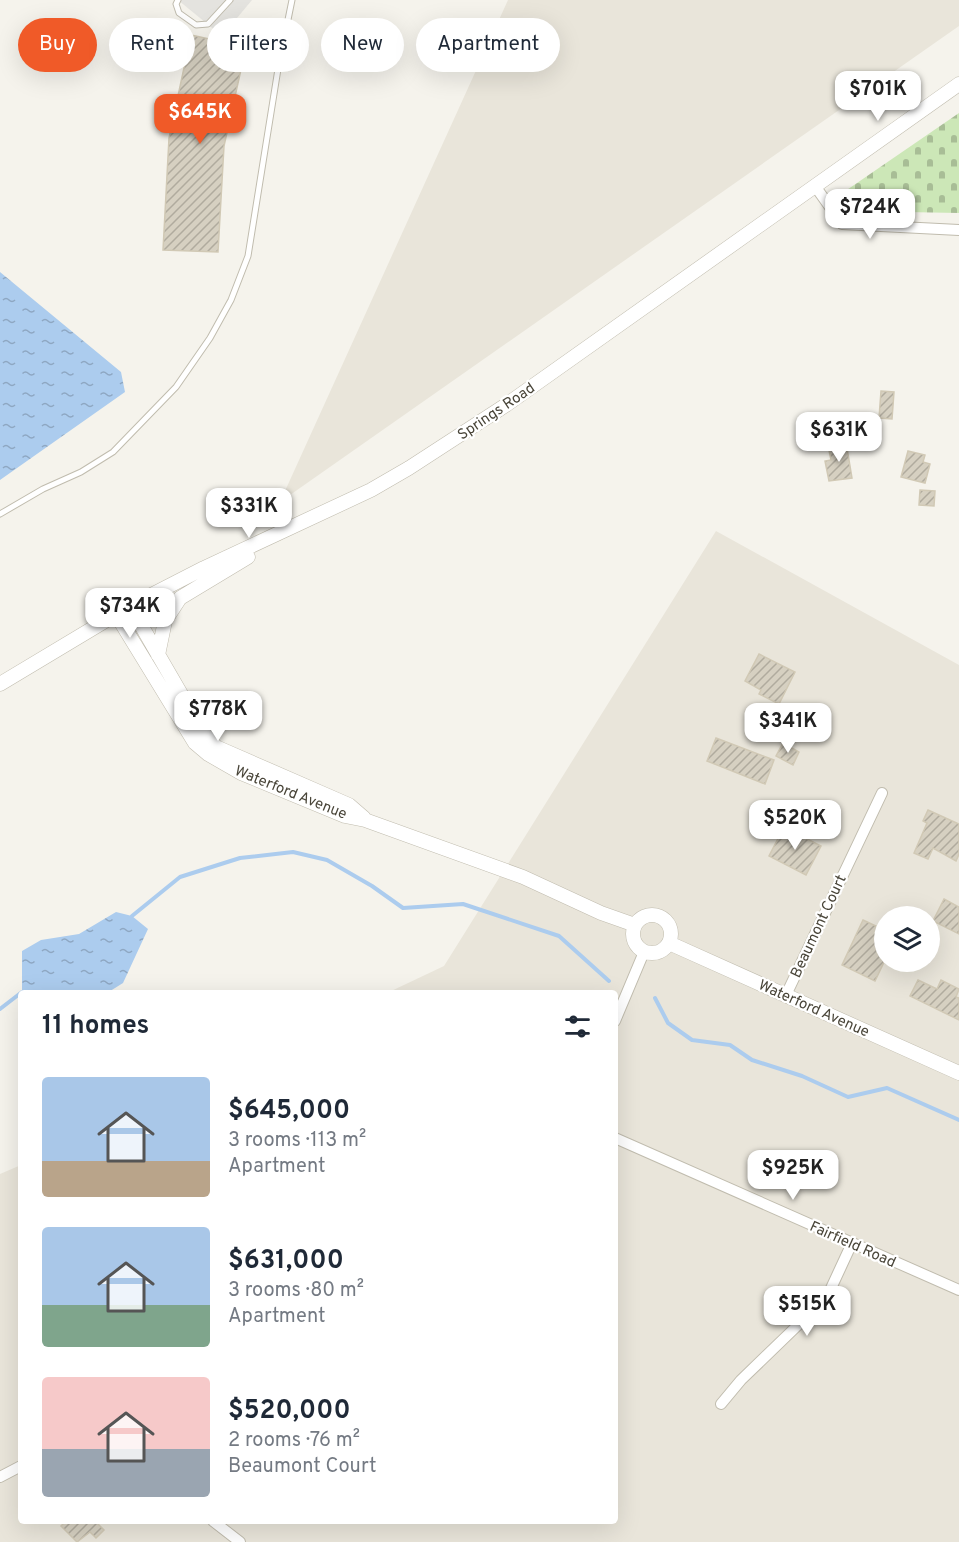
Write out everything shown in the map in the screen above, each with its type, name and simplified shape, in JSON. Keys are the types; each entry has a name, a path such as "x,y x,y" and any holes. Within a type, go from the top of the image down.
{"street":[{"name":"Springs Road","path":"0,684 130,606 204,568 371,490 405,470 506,405 959,84"},
{"path":"815,186 842,224 959,230"},
{"path":"158,655 165,621 180,598 240,561 387,490 405,470"},
{"name":"Waterford Avenue","path":"130,606 203,732 216,747 349,805 365,820"},
{"name":"Waterford Avenue","path":"116,614 195,743 208,754 242,773 345,816 365,820 524,877 601,913 635,925"},
{"name":"Beaumont Court","path":"786,995 882,793"},
{"path":"646,916 661,918 670,929 669,943 658,952 644,952 634,940 635,925 646,916"},
{"name":"Waterford Avenue","path":"669,943 959,1073"},
{"path":"618,1014 644,952"},
{"name":"Fairfield Road","path":"618,1139 959,1290"},
{"path":"721,1404 741,1380 827,1298 852,1243"},
{"path":"0,1477 18,1468"},
{"path":"217,1524 240,1542"}],"lane":[{"path":"178,0 176,4 179,13 196,25 208,24 230,0"},
{"path":"0,514 43,489 81,472 112,452 176,387 210,338 231,300 248,256 278,69 292,0"}],"shaded area":[{"path":"178,0 252,0 237,18 207,18 207,24"},
{"path":"508,0 959,0 959,26 280,502 475,72 560,72 560,18 500,18"},
{"path":"716,531 959,665 959,1542 0,1542 0,1174 18,1166 18,1524 618,1524 618,990 393,990 444,966"}],"green space":[{"path":"959,113 959,213 849,211 838,196"}],"water":[{"path":"0,272 121,372 125,392 0,480"},
{"path":"116,912 132,916 148,929 123,983 112,990 22,990 22,951 41,940 79,934"}],"building":[{"path":"195,36 207,38 207,72 240,72 224,146 218,252 163,250 169,138 183,72 195,72"},
{"path":"881,391 894,392 892,419 879,418"},
{"path":"846,442 852,478 829,481 825,461 831,460 828,445"},
{"path":"908,451 925,455 923,462 930,464 925,483 901,477"},
{"path":"920,490 935,491 934,506 919,505"},
{"path":"759,654 795,672 779,704 759,694 761,690 745,681"},
{"path":"716,738 774,760 765,784 707,761"},
{"path":"783,743 799,752 793,765 776,756"},
{"path":"928,810 959,824 959,854 956,861 933,848 928,859 914,853 927,823 923,821"},
{"path":"784,827 821,846 806,875 769,856"},
{"path":"944,899 959,907 959,934 940,924 940,907"},
{"path":"863,920 874,925 874,972 879,972 875,981 842,965"},
{"path":"918,980 937,989 941,980 959,989 956,997 959,998 959,1020 910,996"},
{"path":"63,1524 98,1524 104,1530 96,1538 90,1532 77,1542 61,1526"}],"waterway":[{"path":"132,916 180,877 240,858 293,852 327,860 372,886 403,908 463,904 559,936 609,981"},
{"path":"0,1009 18,995"},
{"path":"655,998 668,1023 692,1040 730,1045 752,1060 802,1076 848,1097 887,1088 959,1120"}]}
